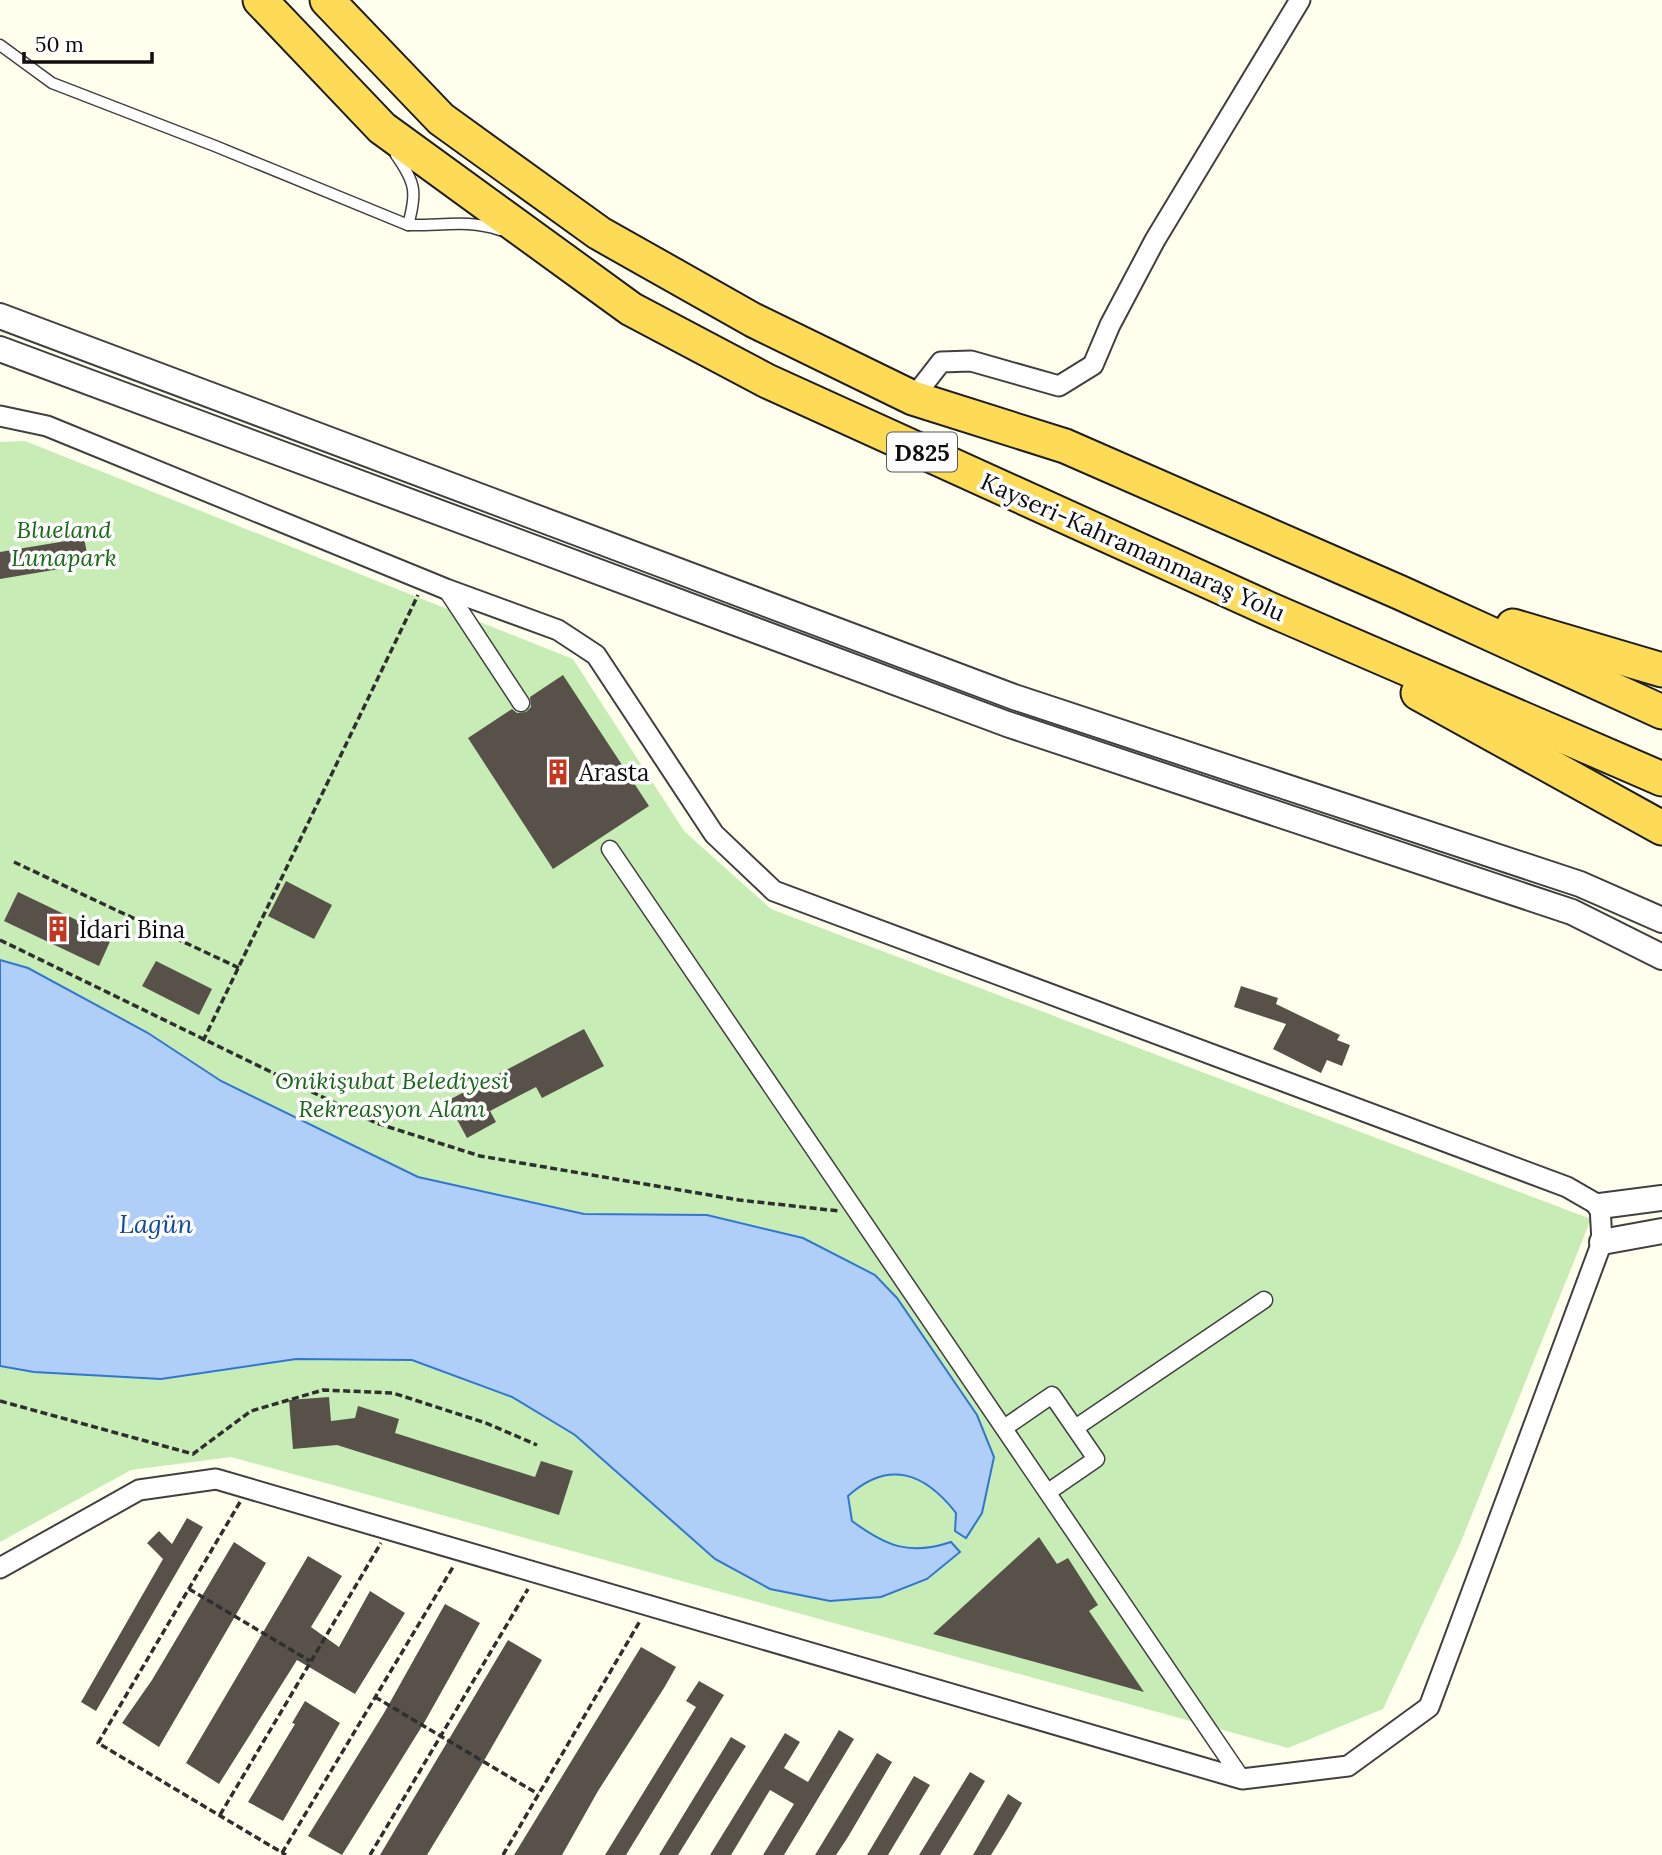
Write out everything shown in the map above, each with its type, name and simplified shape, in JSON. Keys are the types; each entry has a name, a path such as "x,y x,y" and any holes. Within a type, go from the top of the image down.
{"highway":[{"name":"Kayseri-Kahramanmaraş Yolu","path":"260,0 382,128 535,242 631,309 767,381 1269,609 1662,779"},
{"name":"D825","path":"327,0 441,119 598,233 752,320 913,398 1065,446 1401,593 1662,712"},
{"path":"1401,593 1662,670"},
{"path":"1269,609 1662,828"}],"street":[{"path":"913,398 941,362 971,361 1059,386 1093,365 1110,325 1155,240 1300,0"},
{"path":"0,316 1014,697 1580,884 1662,920"},
{"path":"1,351 1007,724 1573,912 1662,957"},
{"path":"0,416 47,426 446,589 558,630 596,655 713,834 774,891 1567,1187 1601,1206 1662,1198"},
{"path":"446,589 521,703"},
{"path":"610,849 1242,1779"},
{"path":"0,1568 139,1490 216,1479 1242,1779 1348,1766 1429,1707 1602,1242 1601,1206"},
{"path":"1602,1242 1662,1231"},
{"path":"1075,1428 1264,1300"},
{"path":"1004,1428 1052,1395 1075,1428 1096,1459 1048,1492"}],"lane":[{"path":"0,46 52,83 408,225 440,226 454,221 479,223 535,242"},
{"path":"382,128 415,187 416,197 408,225"}],"path":[{"path":"203,1041 425,580"},
{"path":"14,862 239,968"},
{"path":"0,940 376,1123 480,1156 725,1198 858,1214"},
{"path":"0,1401 193,1454 251,1411 323,1390 393,1393 486,1423 537,1445"},
{"path":"249,1487 98,1743 284,1854 463,1550"},
{"path":"219,1815 389,1529"},
{"path":"370,1855 538,1573"},
{"path":"189,1589 311,1662"},
{"path":"503,1855 650,1604"},
{"path":"375,1698 538,1794"}],"green space":[{"name":"Onikişubat Belediyesi Rekreasyon Alanı","path":"25,441 573,659 684,831 771,909 1591,1219 1460,1544 1383,1709 1288,1748 231,1457 131,1470 0,1542 0,442"}],"water":[{"name":"Lagün","path":"0,960 28,968 148,1033 221,1081 418,1177 584,1214 707,1215 803,1238 875,1275 897,1298 977,1415 994,1457 982,1513 966,1538 955,1531 956,1513 944,1499 919,1480 906,1476 878,1477 863,1484 848,1496 852,1521 876,1537 898,1546 923,1548 951,1542 960,1552 927,1579 881,1597 830,1601 770,1589 715,1559 575,1435 512,1397 412,1360 296,1359 161,1379 34,1372 0,1366"}],"building":[{"path":"84,538 89,564 0,579 0,552"},
{"name":"Arasta","path":"563,675 649,806 553,869 468,738 512,709 517,713 526,712 531,707 530,697"},
{"path":"286,881 332,905 314,939 268,916"},
{"name":"İdari Bina","path":"18,892 112,937 99,966 4,921"},
{"path":"156,961 212,989 199,1015 142,986"},
{"path":"1241,986 1278,998 1276,1004 1340,1035 1337,1040 1350,1045 1342,1066 1327,1060 1321,1073 1273,1049 1286,1024 1234,1007"},
{"path":"584,1029 604,1066 542,1098 536,1087 490,1111 496,1122 467,1138 447,1101"},
{"path":"329,1397 331,1421 355,1418 358,1406 399,1419 395,1433 535,1477 541,1461 573,1471 559,1515 337,1445 293,1449 289,1400"},
{"path":"187,1518 203,1527 96,1711 81,1702 163,1559 147,1543 159,1531 172,1544"},
{"path":"1039,1537 1057,1564 1068,1558 1098,1605 1089,1611 1144,1692 933,1634"},
{"path":"234,1542 266,1563 159,1747 122,1723 152,1680"},
{"path":"308,1556 342,1576 311,1627 339,1647 370,1591 405,1613 355,1694 297,1660 219,1784 186,1763"},
{"path":"445,1604 480,1623 424,1723 342,1855 308,1836 384,1713"},
{"path":"508,1640 542,1660 478,1771 427,1855 380,1855"},
{"path":"641,1647 676,1667 664,1688 598,1791 562,1855 514,1855"},
{"path":"699,1681 724,1695 626,1855 605,1855 696,1707 686,1701"},
{"path":"305,1701 340,1723 283,1821 248,1802 295,1724 292,1723"},
{"path":"839,1730 854,1739 784,1855 763,1855 794,1804 770,1790 731,1855 710,1855 785,1733 800,1742 784,1768 808,1782"},
{"path":"731,1737 746,1746 678,1855 659,1855"},
{"path":"877,1753 892,1762 848,1837 836,1855 815,1855"},
{"path":"970,1772 985,1781 956,1829 940,1855 919,1855"},
{"path":"914,1776 930,1785 888,1855 867,1855"},
{"path":"1008,1794 1022,1803 991,1855 973,1855"}],"place":[{"name":"Arasta","path":"558,772"},
{"name":"İdari Bina","path":"58,929"}],"park label":[{"name":"Blueland Lunapark","path":"64,543"}]}
